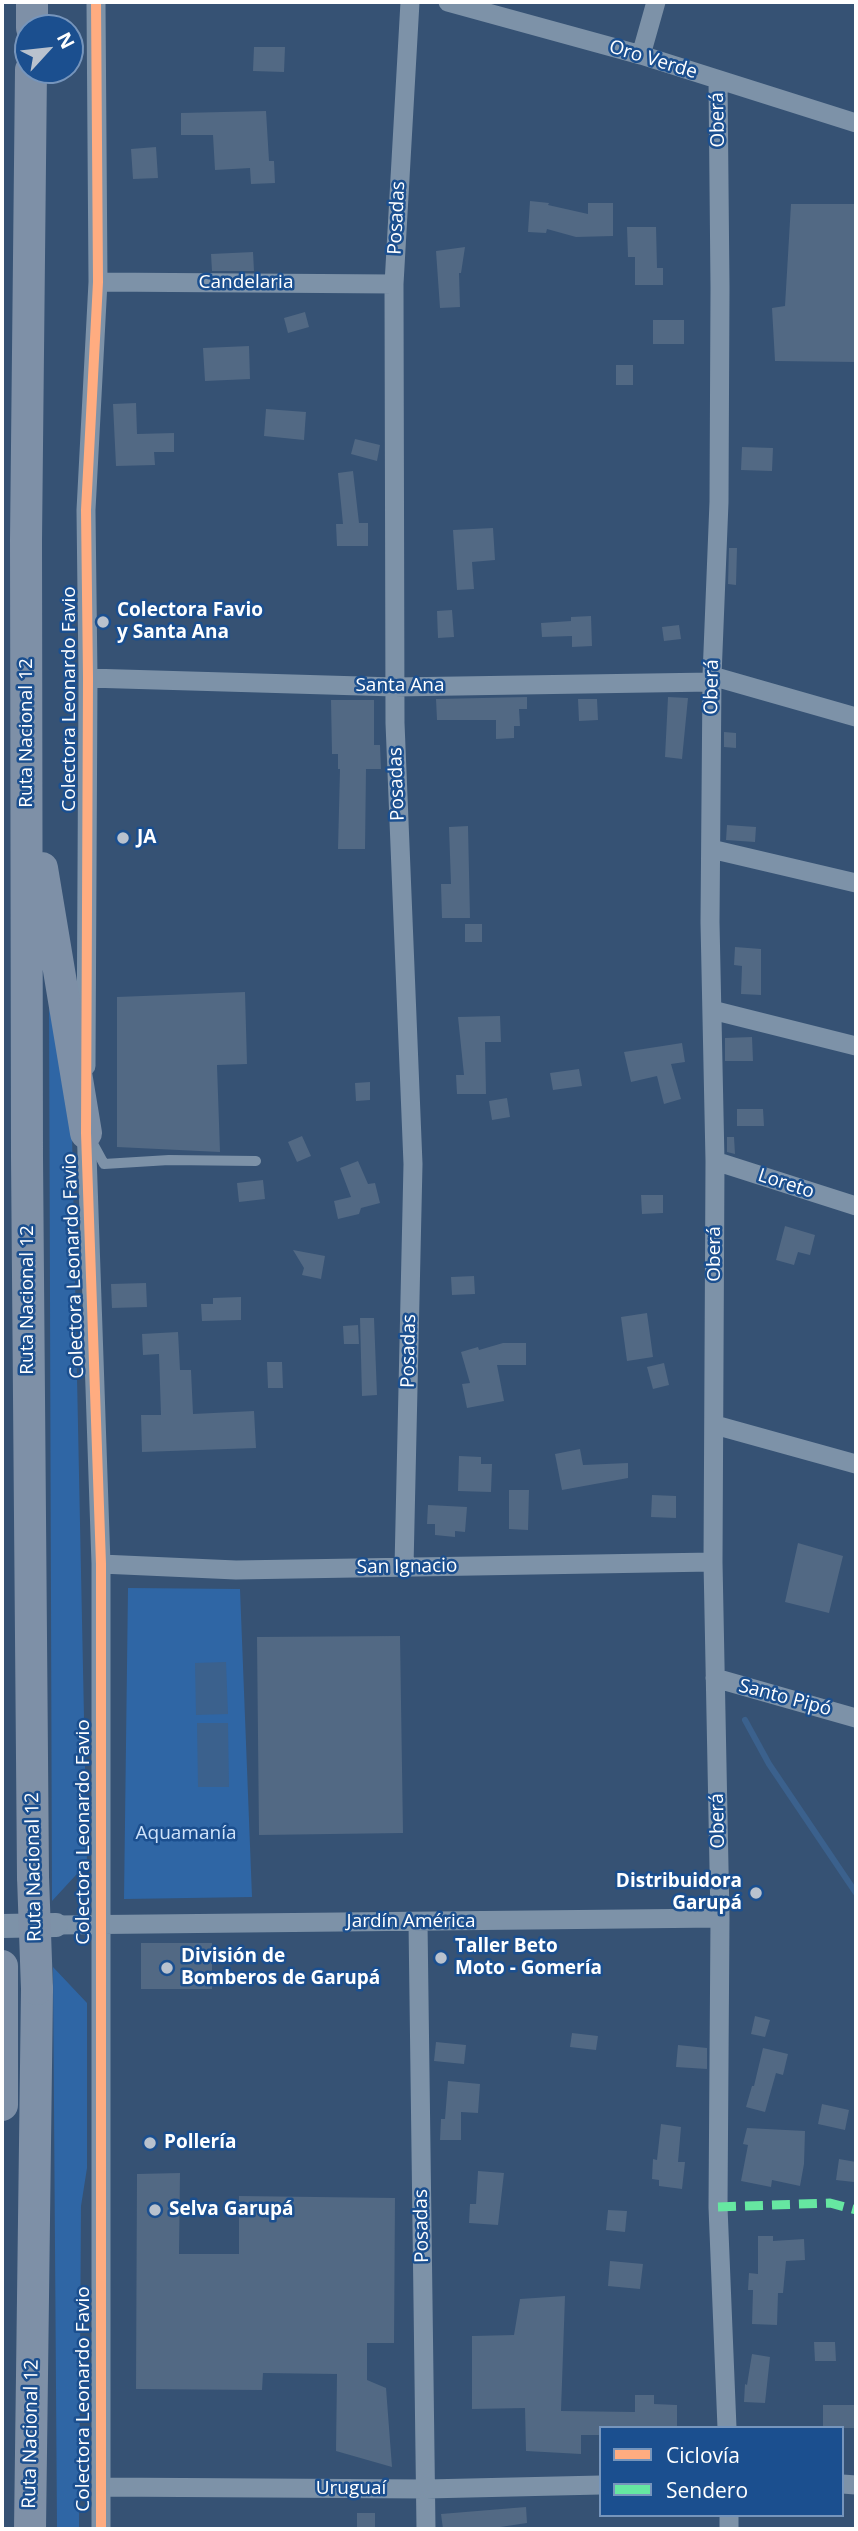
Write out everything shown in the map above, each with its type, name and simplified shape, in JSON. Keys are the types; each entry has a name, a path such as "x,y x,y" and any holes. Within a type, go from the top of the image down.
{"highway":[{"name":"Ruta Nacional 12","path":"30,2529 37,1989 33,1877 27,1157 26,527 31,84"},
{"path":"28,781 86,1133"},
{"path":"2,1966 2,2105"}],"street":[{"name":"Colectora Leonardo Favio","path":"96,2 98,282 86,476 86,1133 101,1564 101,2529"},
{"name":"Posadas","path":"404,1567 413,1164 395,687 394,284 410,2"},
{"name":"Oro Verde","path":"448,2 641,55 856,123"},
{"path":"641,55 656,2"},
{"name":"Oberá","path":"718,80 719,502 712,679 711,849 715,1161 713,1562 720,1918 718,2207 727,2426"},
{"name":"Candelaria","path":"98,282 394,284"},
{"name":"Santa Ana","path":"88,678 395,687 712,679 856,717"},
{"path":"711,849 856,883"},
{"path":"712,1010 856,1046"},
{"name":"Loreto","path":"715,1161 856,1206"},
{"path":"715,1425 856,1464"},
{"name":"San Ignacio","path":"101,1564 236,1570 713,1562"},
{"name":"Santo Pipó","path":"715,1678 856,1718"},
{"name":"Jardín América","path":"56,1925 720,1918"},
{"name":"Posadas","path":"418,1922 426,2529"},
{"path":"2,1926 56,1925"},
{"name":"Uruguaí","path":"101,2487 426,2489 599,2485"}],"lane":[{"path":"86,1133 103,1164 169,1160 256,1161"}],"green space":[{"path":"49,999 71,1085 87,1863 52,1901"},
{"name":"Aquamanía","path":"128,1588 240,1589 252,1897 124,1899"},
{"path":"53,1967 87,2003 87,2168 81,2206 79,2529 57,2529"}],"shaded area":[{"path":"226,1662 228,1714 196,1715 195,1663"},
{"path":"197,1723 228,1723 229,1787 198,1787"}],"building":[{"path":"254,47 285,47 284,72 253,71"},
{"path":"266,111 269,161 274,161 275,183 251,184 250,168 215,170 213,135 181,135 181,113"},
{"path":"156,147 158,178 133,179 131,149"},
{"path":"530,201 549,203 548,205 588,214 588,203 613,203 613,236 576,237 547,229 546,233 528,232"},
{"path":"791,204 856,204 856,362 775,361 772,308 785,306"},
{"path":"627,227 656,227 657,268 663,268 663,285 635,285 635,257 628,257"},
{"path":"465,247 459,273 460,307 440,308 436,251"},
{"path":"253,252 254,271 212,271 211,254"},
{"path":"305,312 309,327 288,333 284,318"},
{"path":"653,320 684,320 684,344 653,344"},
{"path":"249,346 250,379 205,381 203,348"},
{"path":"616,365 633,365 633,385 616,385"},
{"path":"136,403 137,434 174,433 174,452 154,452 155,465 116,466 113,404"},
{"path":"266,409 306,412 304,440 264,436"},
{"path":"355,439 380,445 377,461 351,454"},
{"path":"742,447 773,448 772,471 741,470"},
{"path":"353,471 359,523 368,523 368,546 337,546 336,524 343,524 338,473"},
{"path":"493,528 495,560 472,562 474,589 457,590 453,530"},
{"path":"729,548 737,548 736,585 728,584"},
{"path":"452,610 454,637 438,638 437,611"},
{"path":"591,616 592,646 572,647 572,636 542,637 541,623 571,621 571,617"},
{"path":"679,625 681,639 664,641 662,627"},
{"path":"527,697 527,709 519,709 520,726 514,726 514,738 496,739 496,720 437,720 436,699"},
{"path":"668,697 688,698 682,759 665,757"},
{"path":"578,699 597,699 598,720 579,721"},
{"path":"331,700 374,700 374,745 380,745 381,769 366,769 365,849 338,849 340,769 338,754 332,754"},
{"path":"724,732 736,733 736,748 724,747"},
{"path":"727,825 756,827 755,842 726,840"},
{"path":"468,826 470,918 442,918 441,884 451,884 449,827"},
{"path":"465,924 482,924 482,942 465,942"},
{"path":"735,947 761,949 761,995 741,994 742,966 734,965"},
{"path":"245,992 247,1064 217,1065 220,1152 117,1147 117,997"},
{"path":"500,1016 501,1042 485,1042 486,1094 457,1094 456,1075 464,1075 458,1017"},
{"path":"752,1037 753,1061 725,1061 725,1038"},
{"path":"682,1043 685,1062 671,1064 681,1099 664,1104 657,1076 631,1082 624,1052"},
{"path":"579,1069 582,1086 553,1090 550,1073"},
{"path":"370,1082 370,1100 356,1101 355,1083"},
{"path":"507,1098 510,1117 492,1120 489,1101"},
{"path":"737,1109 763,1109 764,1126 737,1126"},
{"path":"302,1136 311,1156 297,1162 288,1142"},
{"path":"727,1137 734,1137 735,1154 727,1152"},
{"path":"358,1161 368,1184 375,1183 380,1203 361,1208 359,1214 338,1219 334,1201 351,1197 340,1168"},
{"path":"263,1180 265,1199 239,1202 237,1183"},
{"path":"641,1195 663,1195 663,1213 642,1214"},
{"path":"785,1226 815,1235 810,1255 798,1252 794,1265 776,1260"},
{"path":"293,1250 325,1256 321,1279 302,1275 304,1268"},
{"path":"474,1276 475,1294 452,1295 451,1277"},
{"path":"146,1283 147,1307 112,1308 111,1284"},
{"path":"241,1297 241,1320 202,1321 201,1304 213,1304 213,1298"},
{"path":"647,1313 653,1357 627,1361 621,1317"},
{"path":"360,1318 374,1318 377,1395 362,1396"},
{"path":"358,1325 359,1344 344,1344 343,1326"},
{"path":"178,1332 180,1370 191,1370 193,1414 254,1411 256,1448 142,1452 141,1415 161,1415 159,1354 143,1355 142,1334"},
{"path":"503,1343 526,1343 526,1365 497,1365 504,1401 467,1408 462,1384 470,1383 461,1352"},
{"path":"267,1362 282,1362 283,1388 268,1388"},
{"path":"664,1363 669,1385 653,1389 647,1367"},
{"path":"580,1449 583,1465 628,1463 628,1478 562,1490 555,1454"},
{"path":"459,1456 481,1457 481,1464 492,1464 491,1492 458,1491"},
{"path":"509,1490 529,1490 528,1530 509,1529"},
{"path":"652,1495 676,1496 676,1518 651,1517"},
{"path":"428,1505 467,1507 465,1532 455,1531 455,1537 435,1535 435,1524 427,1524"},
{"path":"798,1543 843,1556 829,1613 785,1602"},
{"path":"400,1636 403,1833 259,1835 257,1637"},
{"path":"141,1943 212,1943 212,1989 141,1989"},
{"path":"755,2016 770,2020 765,2037 751,2034"},
{"path":"572,2033 598,2036 596,2050 570,2047"},
{"path":"436,2042 466,2045 464,2064 434,2061"},
{"path":"678,2045 707,2048 707,2069 676,2067"},
{"path":"763,2048 788,2054 783,2075 776,2073 765,2112 746,2107"},
{"path":"448,2081 480,2084 478,2113 461,2112 461,2140 440,2140 441,2119 445,2119"},
{"path":"822,2104 849,2110 845,2130 818,2124"},
{"path":"661,2124 681,2127 678,2162 685,2162 682,2189 659,2186 659,2180 652,2179 653,2159 657,2160"},
{"path":"747,2128 805,2131 800,2186 772,2180 771,2187 741,2181 748,2145 743,2144"},
{"path":"839,2159 856,2162 854,2182 836,2180"},
{"path":"478,2171 504,2173 498,2225 469,2223 470,2204 476,2204"},
{"path":"180,2173 179,2254 239,2254 239,2196 395,2198 394,2343 367,2343 367,2380 386,2388 392,2467 336,2451 337,2374 263,2373 262,2390 136,2389 137,2174"},
{"path":"608,2210 627,2211 625,2232 606,2230"},
{"path":"758,2236 773,2236 773,2241 804,2239 805,2260 786,2261 783,2293 778,2293 777,2325 752,2324 753,2290 748,2290 749,2273 758,2274"},
{"path":"610,2261 643,2264 640,2289 608,2286"},
{"path":"565,2296 561,2411 635,2412 635,2395 654,2395 654,2404 677,2405 677,2426 599,2426 599,2435 581,2435 581,2454 526,2451 525,2408 472,2409 472,2336 514,2335 520,2299"},
{"path":"814,2342 835,2342 836,2361 815,2361"},
{"path":"752,2354 770,2357 765,2403 744,2402"},
{"path":"823,2405 856,2405 856,2428 823,2426"},
{"path":"526,2507 527,2523 487,2529 443,2529 441,2514"},
{"path":"357,2513 375,2513 375,2529 357,2529"}],"waterway":[{"path":"745,1720 769,1764 856,1893"}],"marked path":[{"path":"718,2207 830,2203 856,2210"}],"cycle path":[{"path":"96,2 98,282 86,510 86,1133 101,1564 101,2529"}],"place":[{"name":"Colectora Favio y Santa Ana","path":"103,622"},
{"name":"JA","path":"123,838"},
{"name":"Distribuidora Garupá","path":"756,1893"},
{"name":"Taller Beto Moto - Gomería","path":"441,1958"},
{"name":"División de Bomberos de Garupá","path":"167,1968"},
{"name":"Pollería","path":"150,2143"},
{"name":"Selva Garupá","path":"155,2210"}]}
